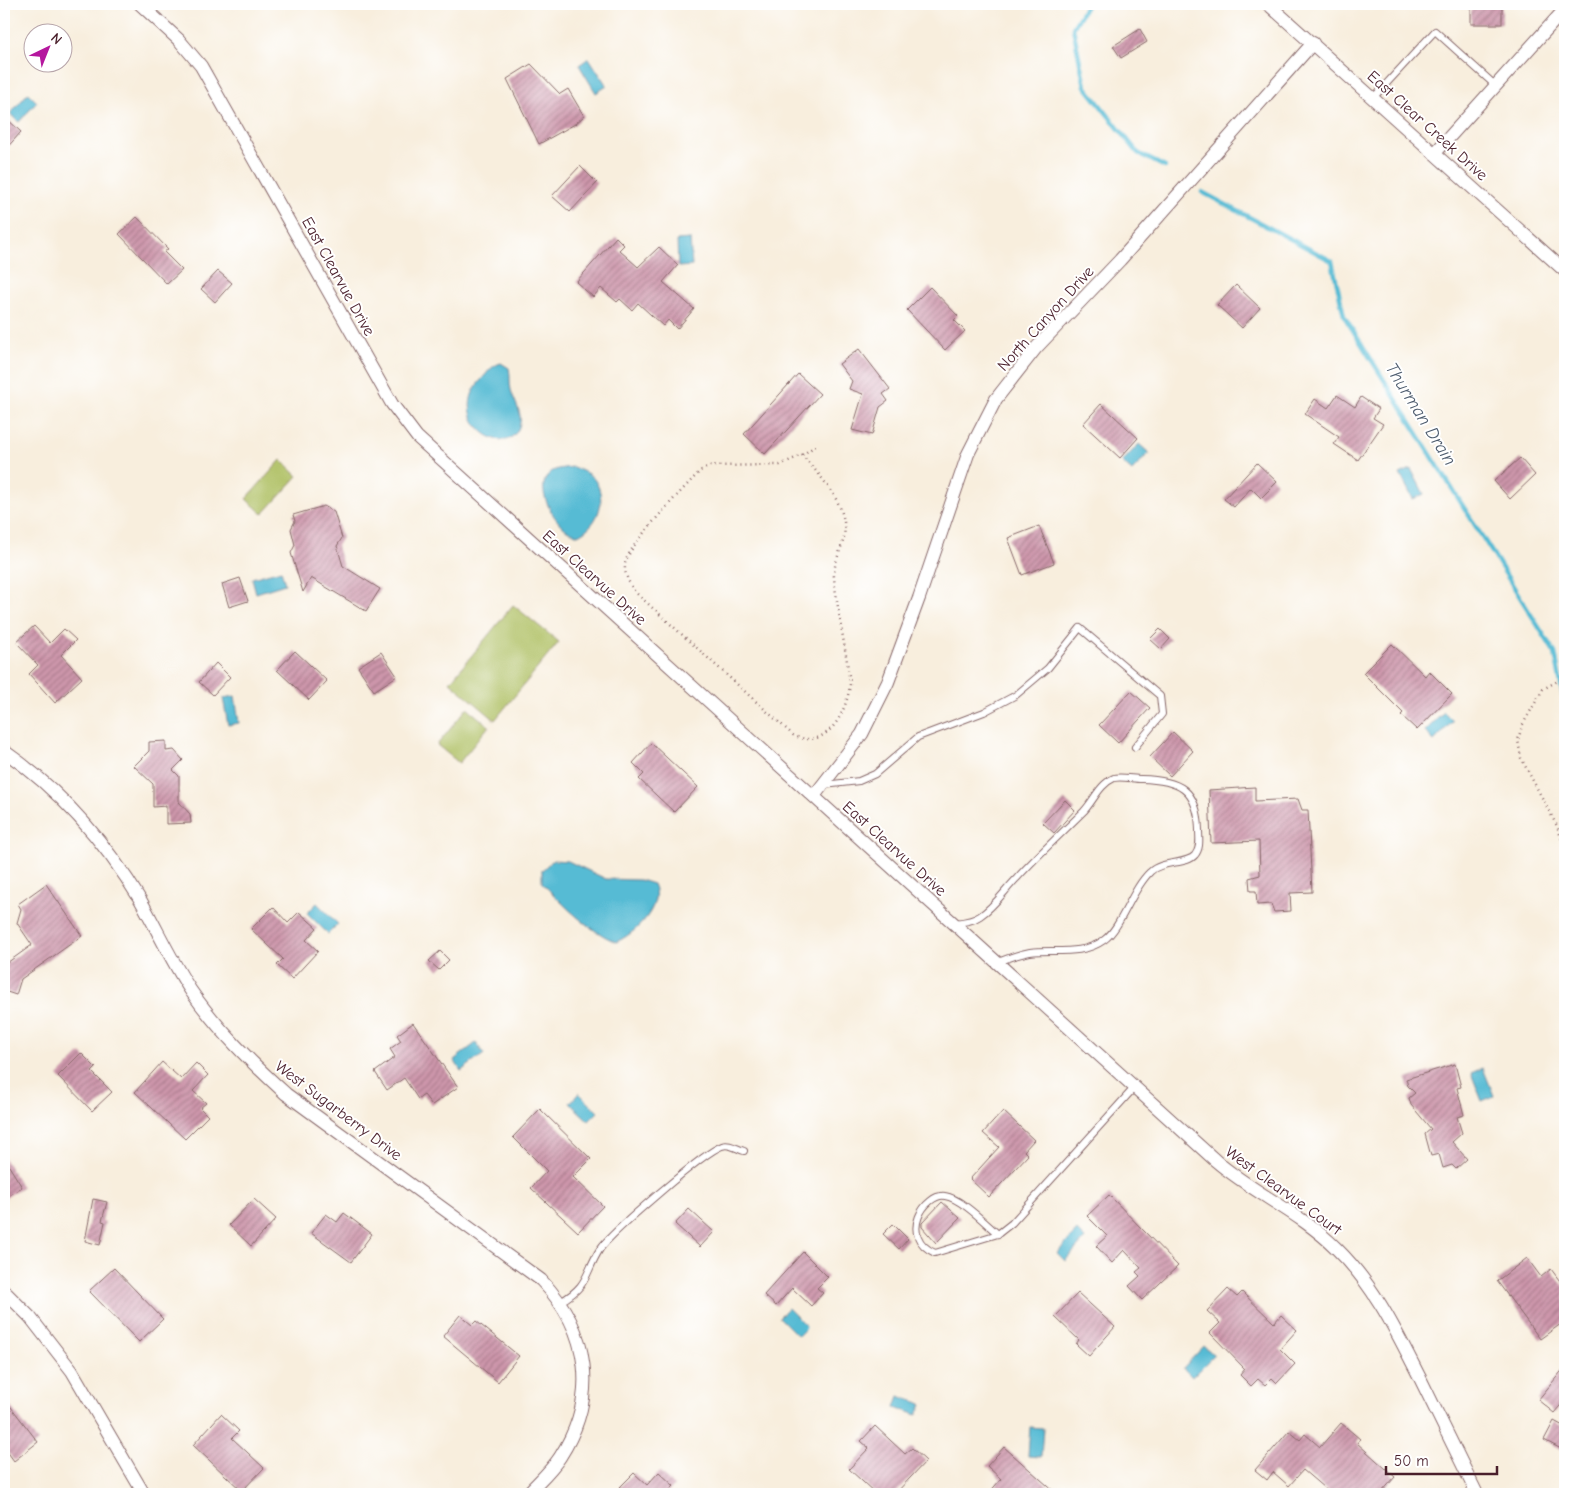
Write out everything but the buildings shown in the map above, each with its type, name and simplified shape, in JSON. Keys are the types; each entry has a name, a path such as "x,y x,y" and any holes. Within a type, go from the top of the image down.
{"street":[{"name":"East Clearvue Drive","path":"140,4 179,40 201,66 392,404 404,422 486,500 1134,1088"},
{"name":"East Clear Creek Drive","path":"1268,4 1374,97 1565,271"},
{"path":"1435,153 1565,9"},
{"name":"North Canyon Drive","path":"814,796 862,734 888,682 968,454 996,399 1036,348 1120,260 1312,43"},
{"name":"West Sugarberry Drive","path":"4,751 49,787 100,841 128,881 192,991 221,1030 255,1066 286,1094 541,1280 560,1302 572,1321 582,1353 585,1387 580,1414 572,1436 559,1459 527,1494"},
{"name":"West Clearvue Court","path":"1134,1088 1225,1169 1308,1225 1334,1246 1358,1271 1387,1313 1478,1494"},
{"path":"4,1291 30,1317 72,1371 144,1494"}],"lane":[{"path":"1374,97 1435,31 1496,86"},
{"path":"822,785 859,782 875,774 918,737 984,712 1016,695 1048,668 1080,628 1160,696 1162,714 1135,746"},
{"path":"953,923 978,917 988,910 1085,809 1105,783 1116,777 1155,779 1173,783 1191,796 1196,805 1198,820 1199,847 1195,855 1190,859 1161,864 1151,871 1138,885 1114,929 1105,940 1082,949 1052,953 1031,952 997,963"},
{"path":"998,1234 956,1200 945,1196 938,1197 924,1209 915,1224 915,1233 921,1242 935,1253 998,1234 1012,1223 1134,1088"},
{"path":"560,1302 576,1293 588,1278 601,1249 635,1215 690,1169 720,1146 727,1145 744,1152"}],"path":[{"path":"802,455 832,494 841,512 844,524 844,537 834,575 850,684 848,701 837,723 823,735 806,739 793,735 635,592 625,571 625,562 634,546 700,471 716,465 780,465 802,455 818,444"},
{"path":"1565,677 1543,689 1522,726 1518,740 1521,758 1556,826 1562,840 1565,856"}],"green space":[{"path":"281,460 298,476 263,514 246,499"},
{"path":"513,605 559,642 495,720 450,682"},
{"path":"467,708 489,726 459,763 437,745"}],"water":[{"path":"589,58 607,86 596,93 579,65"},
{"path":"28,93 37,102 19,122 10,114"},
{"path":"690,239 692,266 678,267 677,240"},
{"path":"501,363 509,368 511,390 520,417 519,427 512,437 503,440 492,438 482,431 474,421 470,409 472,395 481,380 492,368"},
{"path":"1139,444 1149,453 1132,471 1122,462"},
{"path":"573,467 594,479 598,486 601,502 596,518 585,531 578,535 567,530 557,520 548,505 544,489 545,481 550,473 559,469"},
{"path":"1411,469 1424,494 1413,499 1400,474"},
{"path":"281,570 285,584 256,593 252,578"},
{"path":"235,696 239,723 228,725 223,698"},
{"path":"1444,712 1453,721 1434,741 1425,731"},
{"path":"553,860 568,861 606,879 640,880 653,884 655,901 651,910 639,926 623,938 616,942 605,937 576,916 542,883 542,870"},
{"path":"317,903 338,924 328,934 307,913"},
{"path":"476,1043 484,1054 461,1071 454,1060"},
{"path":"1483,1068 1494,1096 1482,1101 1471,1073"},
{"path":"579,1093 598,1112 589,1121 570,1103"},
{"path":"1077,1231 1085,1239 1065,1261 1057,1253"},
{"path":"788,1308 807,1327 798,1336 779,1317"},
{"path":"1204,1346 1214,1355 1192,1377 1183,1368"},
{"path":"899,1396 922,1404 917,1415 895,1407"},
{"path":"1030,1427 1043,1428 1041,1457 1028,1456"}],"waterway":[{"name":"Thurman Drain","path":"1087,4 1073,28 1085,86 1138,153 1165,167"},
{"name":"Thurman Drain","path":"1202,192 1332,261 1344,316 1555,653 1565,706"}]}
